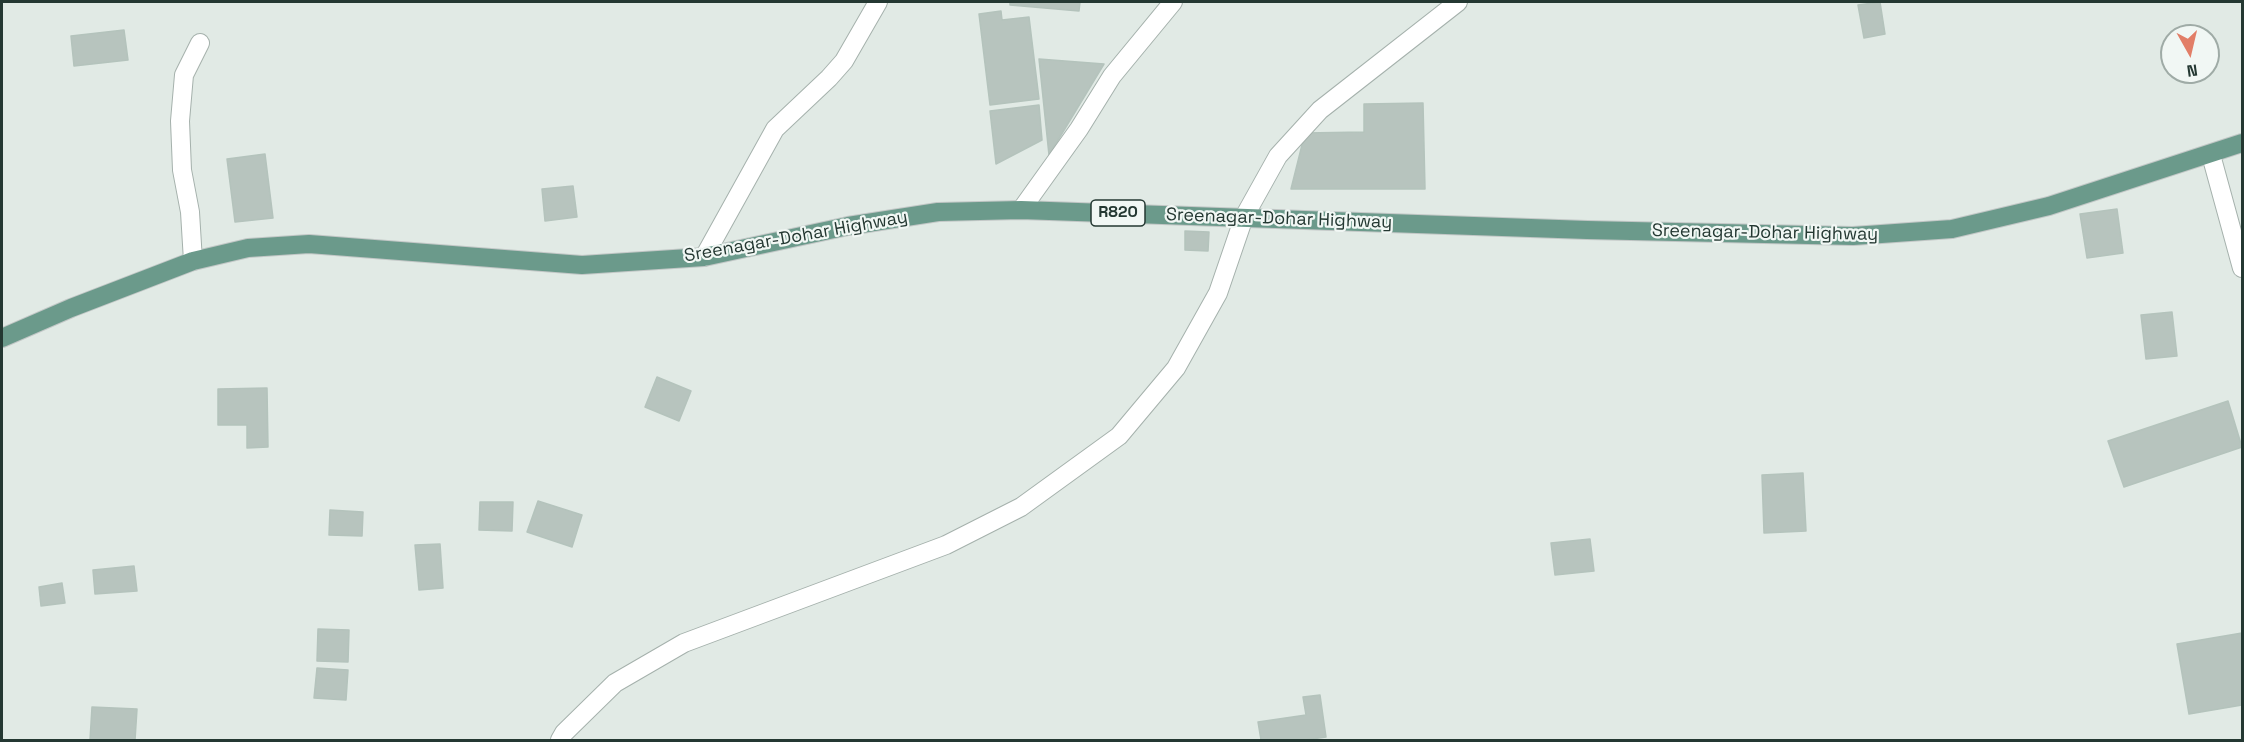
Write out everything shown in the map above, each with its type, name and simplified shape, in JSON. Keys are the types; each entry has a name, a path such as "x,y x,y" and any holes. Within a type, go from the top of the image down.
{"main road":[{"name":"Sreenagar-Dohar Highway","path":"2,338 71,308 193,261 248,248 309,244 582,265 704,257 848,226 938,212 1021,210 1587,230 1853,236 1952,229 2049,206 2242,143"}],"street":[{"path":"704,257 775,129 844,61 878,2"},
{"path":"1021,210 1079,129 1112,76 1173,2"},
{"path":"560,741 564,733 615,683 684,643 946,545 1021,507 1119,436 1176,368 1218,293 1244,217 1278,156 1320,110 1458,2"},
{"path":"193,261 180,121 184,75 200,43"},
{"path":"2211,155 2242,268"}],"building":[{"path":"1010,2 1080,2 1079,11 1010,5"},
{"path":"1880,2 1885,34 1864,38 1858,5"},
{"path":"1001,11 1002,20 1029,17 1039,99 990,105 979,14"},
{"path":"124,30 128,60 74,66 71,36"},
{"path":"1039,59 1104,64 1049,155"},
{"path":"1423,103 1425,189 1291,189 1305,133 1364,132 1364,104"},
{"path":"1039,105 1042,140 996,164 990,111"},
{"path":"265,154 273,218 235,222 227,159"},
{"path":"573,186 577,217 545,221 542,189"},
{"path":"2117,209 2123,253 2087,258 2080,214"},
{"path":"1185,231 1209,232 1208,251 1185,250"},
{"path":"2172,312 2177,356 2146,359 2141,315"},
{"path":"657,377 691,391 679,421 645,407"},
{"path":"267,388 268,447 247,448 247,425 218,425 218,389"},
{"path":"2228,401 2242,447 2124,487 2108,441"},
{"path":"1803,473 1806,531 1764,533 1762,475"},
{"path":"538,501 582,515 572,547 527,532"},
{"path":"480,502 513,502 512,531 479,530"},
{"path":"330,510 363,512 362,536 329,535"},
{"path":"1590,539 1594,571 1555,575 1551,543"},
{"path":"440,544 443,588 419,590 415,545"},
{"path":"134,566 137,591 95,594 93,570"},
{"path":"62,583 65,603 41,606 39,587"},
{"path":"318,629 349,630 348,662 317,661"},
{"path":"2242,633 2242,705 2189,714 2177,644"},
{"path":"317,668 348,670 346,700 314,698"},
{"path":"1320,695 1326,737 1305,740 1261,740 1258,722 1306,715 1303,697"},
{"path":"92,707 137,709 135,740 90,740"}]}
